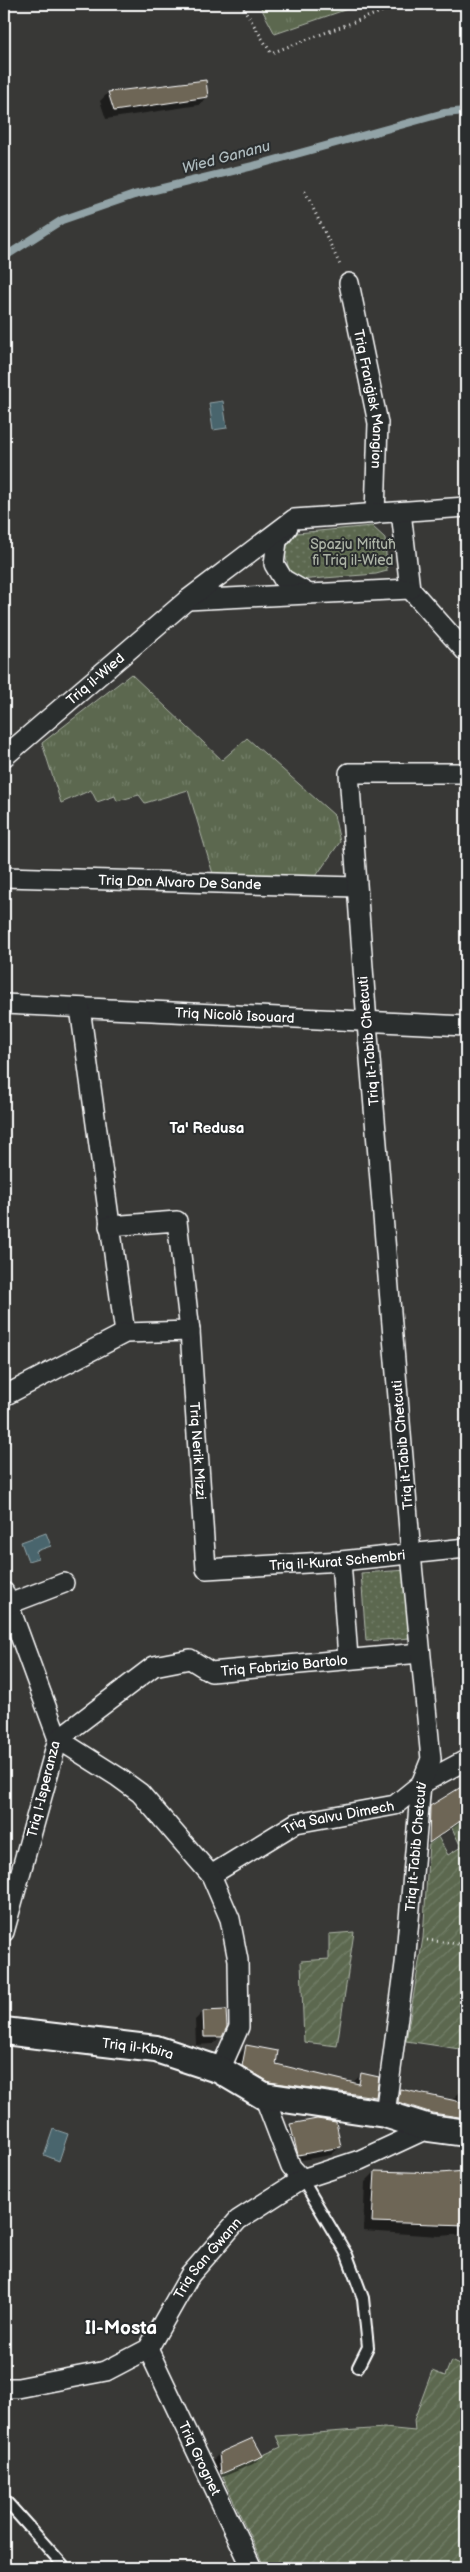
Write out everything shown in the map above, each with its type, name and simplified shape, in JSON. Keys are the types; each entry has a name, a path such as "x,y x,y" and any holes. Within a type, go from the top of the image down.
{"main road":[{"name":"Triq il-Kbira","path":"4,2031 156,2049 220,2070 264,2096 385,2114 429,2128 466,2133"}],"street":[{"name":"Triq Franġisk Mangion","path":"349,283 378,422 375,514"},
{"path":"309,594 283,578 274,564 278,541 294,519 466,507"},
{"path":"401,512 410,589 466,652"},
{"name":"Triq il-Wied","path":"4,757 187,600 294,519"},
{"path":"187,600 410,589"},
{"name":"Triq it-Tabib Chetcuti","path":"385,2114 405,1964 421,1784 431,1759 411,1554 356,887 349,773 466,773"},
{"name":"Triq Don Alvaro De Sande","path":"4,877 356,887"},
{"name":"Triq Nicolò Isouard","path":"4,1004 367,1023 466,1026"},
{"path":"80,1008 125,1333"},
{"name":"Triq Nerik Mizzi","path":"109,1226 176,1221 190,1330 206,1569"},
{"path":"4,1396 125,1333 190,1330"},
{"name":"Triq il-Kurat Schembri","path":"206,1569 341,1561 466,1548"},
{"path":"341,1561 348,1658"},
{"path":"7,1598 64,1583"},
{"name":"Triq l-Isperanza","path":"4,1932 58,1739 7,1598"},
{"name":"Triq Fabrizio Bartolo","path":"58,1739 154,1666 190,1659 211,1672 348,1658 420,1653"},
{"path":"58,1739 118,1776 140,1793 211,1875 230,1919 238,1960 238,2027 220,2070"},
{"name":"Triq Salvu Dimech","path":"211,1875 296,1823 395,1805 421,1784 466,1760"},
{"path":"264,2096 290,2167 302,2179"},
{"name":"Triq San Ġwann","path":"148,2349 190,2275 238,2220 302,2179 360,2160 429,2128"},
{"path":"4,2388 18,2388 106,2372 148,2349"},
{"name":"Triq Grognet","path":"148,2349 252,2568"}],"lane":[{"path":"302,2179 347,2255 363,2298 368,2347 358,2367"},
{"path":"4,2499 64,2566"}],"path":[{"path":"241,4 271,53 402,4"},
{"path":"305,191 349,283"},
{"path":"425,1939 466,1945"}],"green space":[{"path":"259,4 362,4 275,34"},
{"name":"Spazju Miftuħ fi Triq il-Wied","path":"372,526 385,538 387,571 376,574 298,580 289,570 284,550 297,533"},
{"path":"131,674 222,760 247,738 334,815 340,842 314,879 213,874 188,790 145,803 139,795 117,801 115,796 97,802 91,790 61,803 42,743"},
{"path":"408,1570 412,1638 366,1641 361,1573"},
{"path":"466,1817 466,2050 406,2041 423,1938 429,1843 438,1837 448,1855 461,1847 451,1826"},
{"path":"354,1932 337,2046 304,2042 301,1961 329,1959 329,1934"},
{"path":"461,2359 466,2361 466,2568 265,2568 221,2474 281,2447 276,2436 384,2428 415,2431 414,2420 432,2371 445,2376 451,2361 459,2365"}],"water":[{"path":"223,401 227,428 213,430 209,403"},
{"path":"46,1533 51,1546 36,1551 38,1558 28,1561 21,1542"},
{"path":"53,2129 68,2134 59,2161 44,2155"}],"building":[{"path":"206,80 208,97 114,111 108,92"},
{"path":"466,1784 466,1817 429,1843 430,1806"},
{"path":"226,2010 227,2027 222,2037 204,2037 203,2011"},
{"path":"246,2045 278,2051 276,2064 359,2084 361,2073 379,2077 376,2097 269,2082 242,2066"},
{"path":"400,2089 466,2103 466,2118 432,2113 398,2102"},
{"path":"317,2119 336,2122 341,2147 298,2155 290,2124"},
{"path":"375,2171 440,2173 466,2171 466,2225 372,2222"},
{"path":"253,2438 263,2456 221,2474 219,2453"}],"waterway":[{"name":"Wied Gananu","path":"4,257 62,220 134,195 253,166 444,113 466,111"}],"district":[{"name":"Ta' Redusa","path":"207,1128"},
{"name":"Il-Mosta","path":"121,2327"}]}
